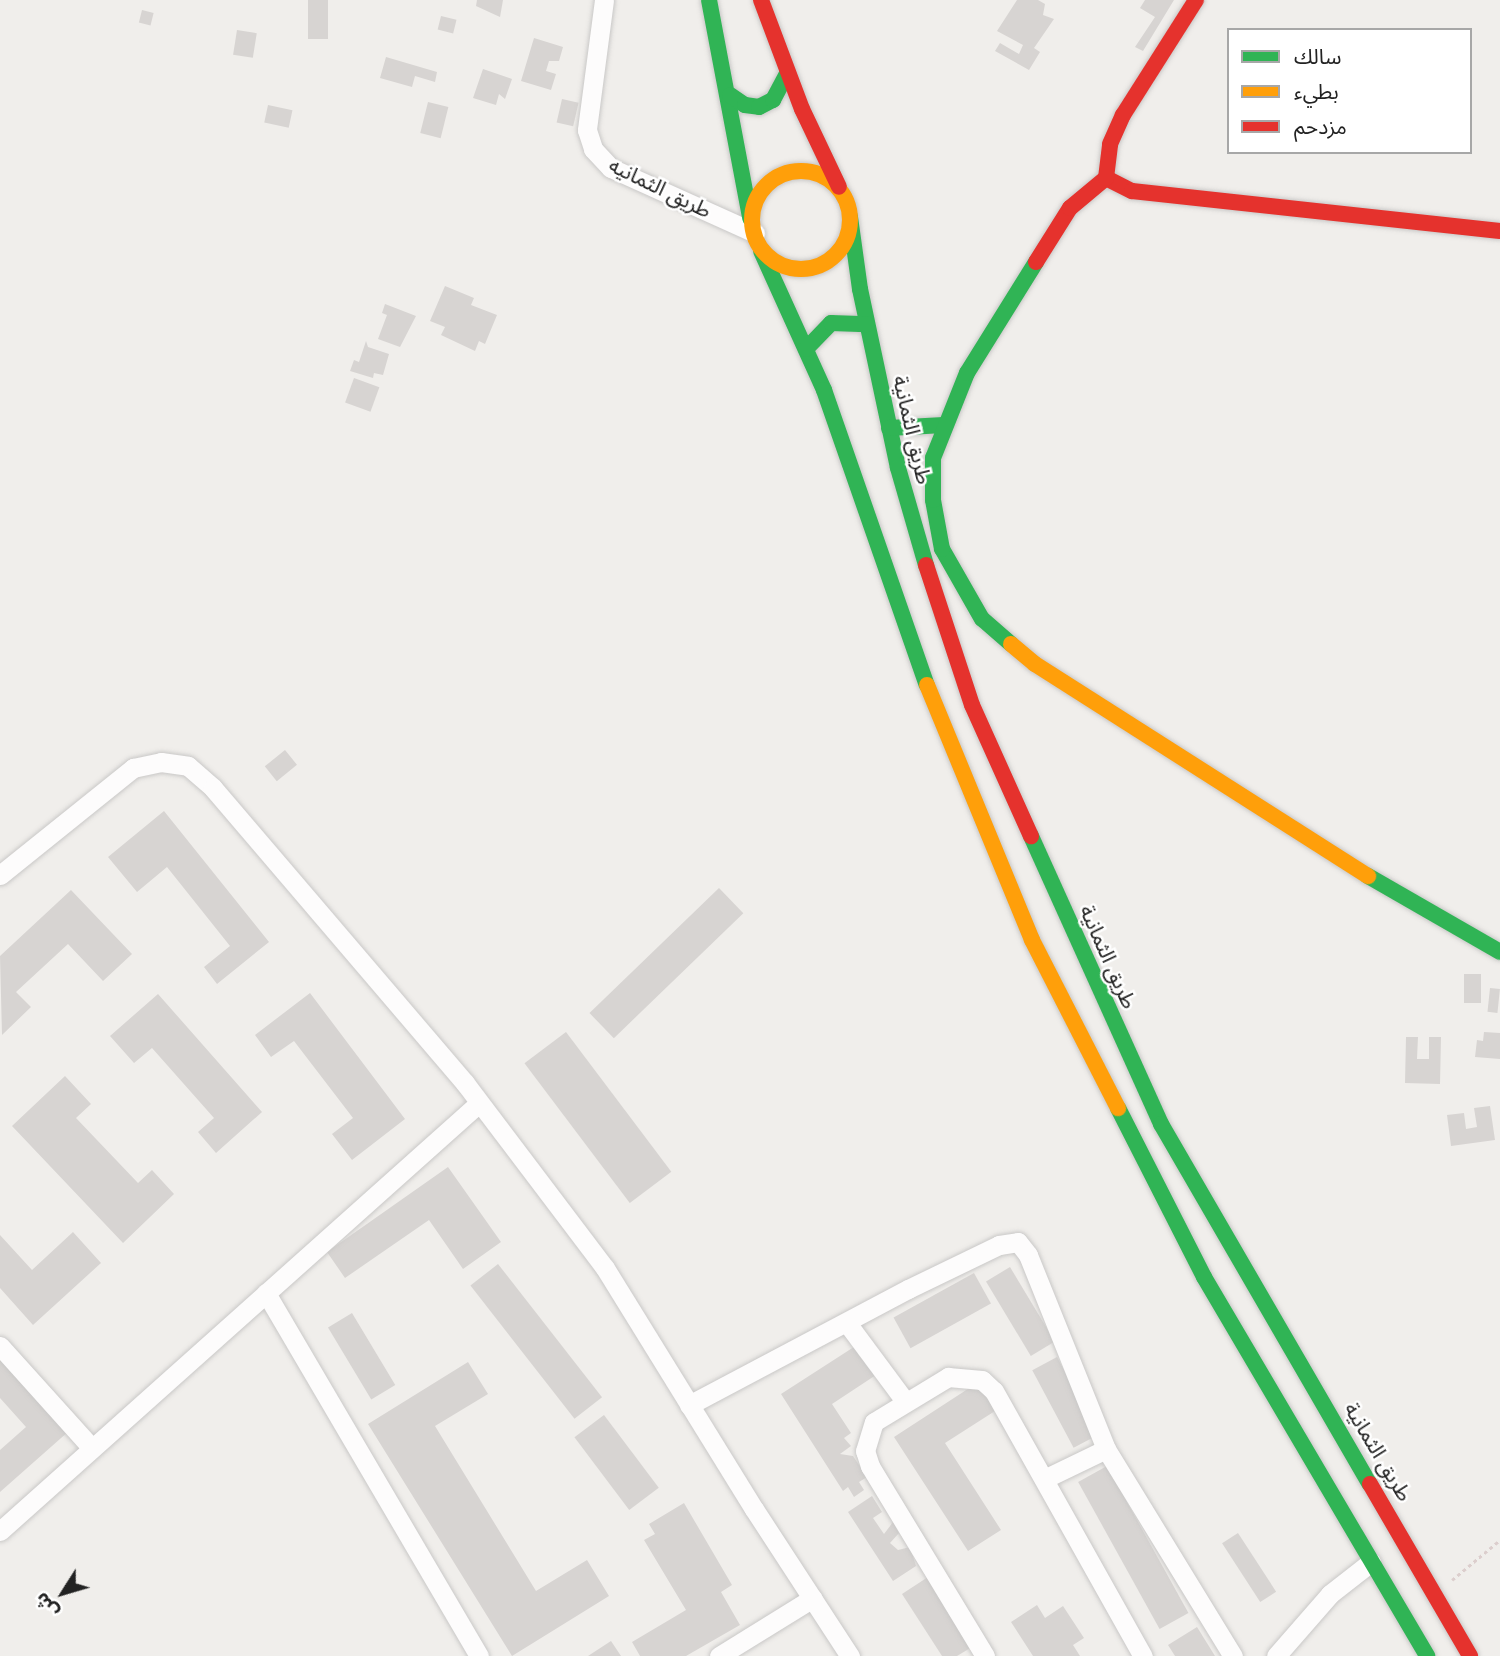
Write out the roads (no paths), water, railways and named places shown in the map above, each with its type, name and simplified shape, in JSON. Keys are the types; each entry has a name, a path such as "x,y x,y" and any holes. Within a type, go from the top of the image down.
{"street":[{"name":"طريق الثمانيه","path":"604,0 587,130 593,149 611,168 755,235"},
{"name":"طريق الثمانيه","path":"709,0 730,95 755,235"},
{"path":"755,235 777,263 798,270 820,266 845,242 850,217 842,192 788,74 761,0"},
{"path":"1196,0 1123,115 1110,144 1106,178 1070,208 967,373 933,458 933,500 942,549 968,601 1004,641 1331,854 1500,952"},
{"path":"730,95 745,105 760,107 773,100 788,74"},
{"path":"842,192 821,175 790,171 760,191 755,235 852,461 939,718 1032,940 1151,1181 1427,1656"},
{"path":"1106,178 1132,191 1500,231"},
{"name":"طريق الثمانية","path":"850,217 867,324 888,428 930,584 972,705 1160,1124 1437,1593 1470,1656"},
{"path":"806,349 816,333 831,323 867,324"},
{"path":"888,428 944,425"},
{"path":"0,875 133,768 161,762 188,766 213,788 479,1103 606,1268 689,1405 850,1656"},
{"path":"0,1531 479,1103"},
{"path":"689,1405 999,1245 1018,1242 1028,1255 1106,1449 1233,1656"},
{"path":"267,1293 479,1656"},
{"path":"847,1323 905,1401"},
{"path":"0,1346 92,1448"},
{"path":"985,1656 870,1466 865,1451 874,1422 948,1377 982,1380 994,1391 1143,1656"},
{"path":"1044,1479 1106,1449"},
{"path":"1276,1656 1330,1594 1371,1562"},
{"path":"719,1656 813,1598"}]}
